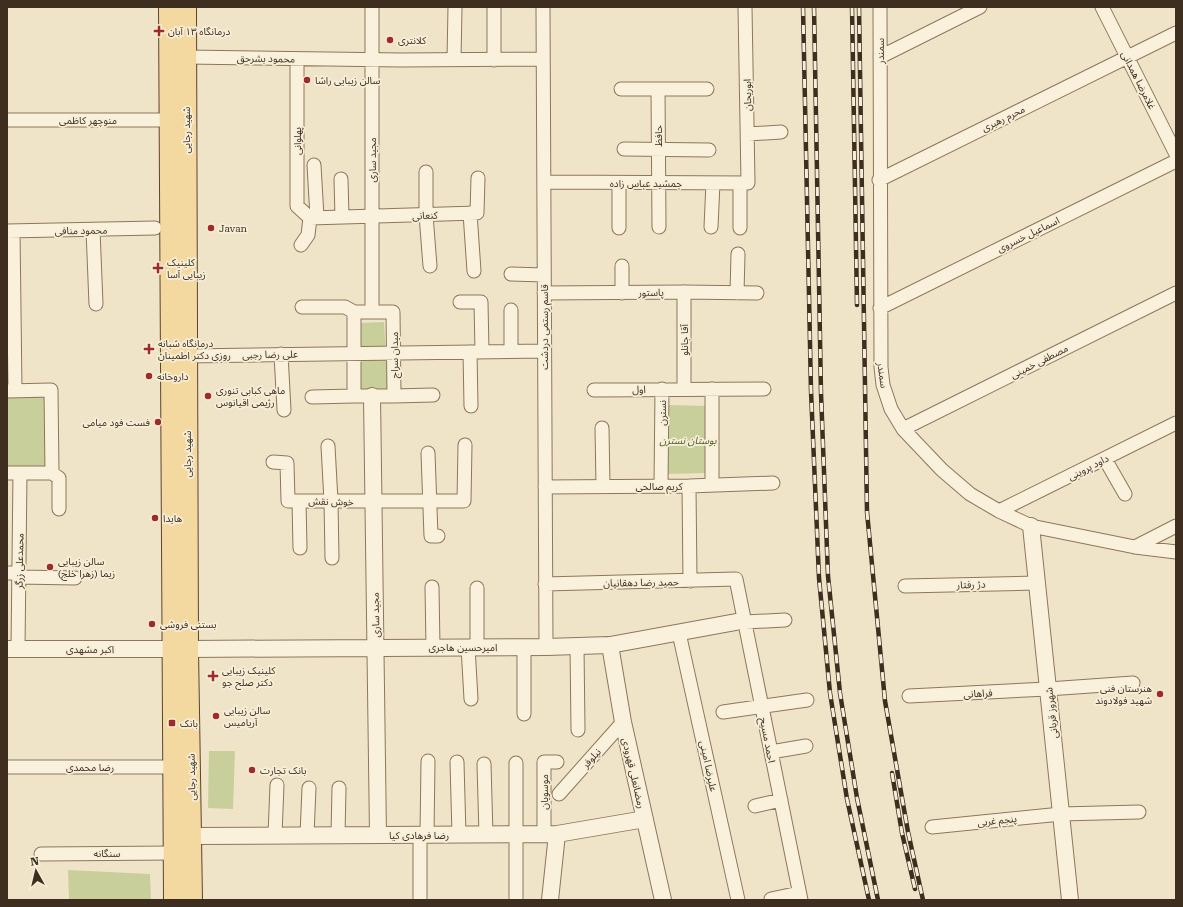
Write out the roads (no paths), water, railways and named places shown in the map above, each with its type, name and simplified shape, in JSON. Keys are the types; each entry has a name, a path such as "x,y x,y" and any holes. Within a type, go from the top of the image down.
{"main road":[{"name":"شهید رجایی","path":"169,7 181,649 192,836 192,900"},
{"name":"شهید رجایی","path":"174,900 174,767 181,649 187,356 186,7"}],"street":[{"name":"مجید ساری","path":"372,7 372,312"},
{"path":"455,7 454,60 544,59"},
{"path":"494,7 494,60"},
{"name":"قاسم رستمی دردشت","path":"543,7 546,647"},
{"name":"ابوریحان","path":"744,183 748,134 745,7"},
{"name":"سمندر","path":"880,7 881,367 883,385 891,409 902,429 942,470 970,494 999,511 1031,526 1135,547 1176,552"},
{"path":"880,57 980,7"},
{"name":"غلامرضا همدانی","path":"1102,7 1176,154"},
{"name":"محرم رهبری","path":"880,180 1176,33"},
{"name":"محمود بشرحق","path":"186,57 454,60"},
{"name":"پهلوانی","path":"297,59 297,206 313,218"},
{"path":"621,89 707,89"},
{"name":"حافظ","path":"658,89 659,227"},
{"name":"منوچهر کاظمی","path":"7,120 170,120"},
{"path":"748,134 781,132"},
{"path":"624,149 710,150"},
{"name":"اسماعیل خسروی","path":"880,308 1176,161"},
{"path":"301,245 308,235 313,218 314,165"},
{"path":"426,172 426,215 430,266"},
{"path":"474,271 474,213 478,178"},
{"path":"341,179 342,217"},
{"name":"جمشید عباس زاده","path":"544,182 744,183"},
{"path":"619,183 619,228"},
{"path":"711,227 713,183"},
{"path":"740,228 744,183"},
{"name":"کنعانی","path":"313,218 474,213"},
{"name":"محمود منافی","path":"10,231 155,228"},
{"path":"94,230 96,304"},
{"path":"10,231 11,391 51,390 52,473"},
{"path":"737,293 738,254"},
{"path":"622,266 622,293"},
{"path":"511,274 544,275"},
{"name":"پاستور","path":"544,294 684,292 757,293"},
{"name":"آقا جانلو","path":"684,292 684,389"},
{"name":"مصطفی خمینی","path":"902,429 1176,293"},
{"path":"460,302 481,302 471,406"},
{"name":"میدان سراج","path":"302,307 345,307 354,312 393,312 394,396"},
{"path":"511,310 511,352"},
{"path":"354,312 354,396"},
{"path":"394,353 544,351"},
{"name":"علی رضا رجبی","path":"187,356 394,353"},
{"path":"282,354 284,410"},
{"path":"712,388 712,485"},
{"name":"اول","path":"594,390 712,388 764,389"},
{"name":"نسترن","path":"661,485 662,389"},
{"path":"312,396 433,395"},
{"name":"مجید ساری","path":"372,396 378,835"},
{"name":"داود پروینی","path":"999,511 1105,458 1174,427"},
{"path":"602,428 603,486"},
{"name":"خوش نقش","path":"293,501 464,501 465,445"},
{"path":"328,446 332,502 332,558"},
{"path":"428,453 430,536 438,536"},
{"path":"1105,458 1125,494"},
{"path":"273,462 287,463 300,548"},
{"path":"7,473 52,473 59,478 59,509"},
{"name":"محمدعلی زرگر","path":"13,649 20,473"},
{"name":"کریم صالحی","path":"545,487 689,486 773,483"},
{"path":"689,486 690,581"},
{"name":"شهروز قربانی","path":"1031,526 1070,900"},
{"path":"1135,547 1176,526"},
{"path":"15,574 75,578"},
{"name":"حمید رضا دهقانیان","path":"545,584 736,579"},
{"name":"احمد مسیح","path":"736,579 741,622 762,706 800,896"},
{"name":"دژ رفتار","path":"905,586 1037,583"},
{"path":"432,587 434,647"},
{"path":"471,699 477,588"},
{"name":"امیرحسین هاجری","path":"181,649 546,647 610,645 741,622 785,620"},
{"name":"علیرضا امینی","path":"679,633 738,900"},
{"name":"رمضانعلی قهرودی","path":"610,645 623,722 663,900"},
{"path":"577,646 578,730"},
{"path":"524,647 524,714"},
{"name":"اکبر مشهدی","path":"13,649 181,649"},
{"name":"فراهانی","path":"909,696 1133,683"},
{"path":"723,712 806,700"},
{"name":"نیلوفر","path":"559,794 623,722"},
{"path":"771,752 806,746"},
{"path":"420,900 428,761"},
{"path":"457,762 459,835"},
{"name":"موسویان","path":"550,834 544,762 557,762"},
{"path":"516,763 516,900"},
{"path":"484,764 486,834"},
{"name":"رضا محمدی","path":"7,767 174,767"},
{"path":"275,835 277,785"},
{"path":"307,835 309,788"},
{"path":"338,835 339,788"},
{"path":"755,806 781,800"},
{"name":"پنجم غربی","path":"932,827 1061,814 1139,812"},
{"name":"رضا فرهادی کیا","path":"192,836 550,834 645,819"},
{"path":"550,834 550,900"},
{"name":"سنگانه","path":"41,854 174,852"},
{"path":"771,899 800,896"}],"railway":[{"path":"803,7 811,391 819,578 830,693 847,799 869,900"},
{"path":"814,7 821,393 828,576 840,693 857,798 878,900"},
{"path":"852,7 857,305"},
{"path":"859,7 867,512 885,701 908,832 923,900"},
{"path":"892,773 902,833 915,889"}],"place":[{"name":"درمانگاه ۱۳ آبان","path":"159,31"},
{"name":"کلانتری","path":"390,40"},
{"name":"سالن زیبایی راشا","path":"307,80"},
{"name":"Javan","path":"211,228"},
{"name":"کلینیک زیبایی آسا","path":"158,268"},
{"name":"درمانگاه شبانه روزی دکتر اطمینان","path":"149,349"},
{"name":"داروخانه","path":"149,376"},
{"name":"ماهی کبابی تنوری رژیمی اقیانوس","path":"208,396"},
{"name":"فست فود میامی","path":"158,422"},
{"name":"هایدا","path":"155,518"},
{"name":"سالن زیبایی زیما (زهرا خلج)","path":"50,567"},
{"name":"بستنی فروشی","path":"152,624"},
{"name":"کلینیک زیبایی دکتر صلح جو","path":"213,676"},
{"name":"هنرستان فنی شهید فولادوند","path":"1160,694"},
{"name":"سالن زیبایی آریامیس","path":"216,716"},
{"name":"بانک","path":"172,723"},
{"name":"بانک تجارت","path":"252,770"}],"park label":[{"name":"بوستان نسترن","path":"688,440"}]}
